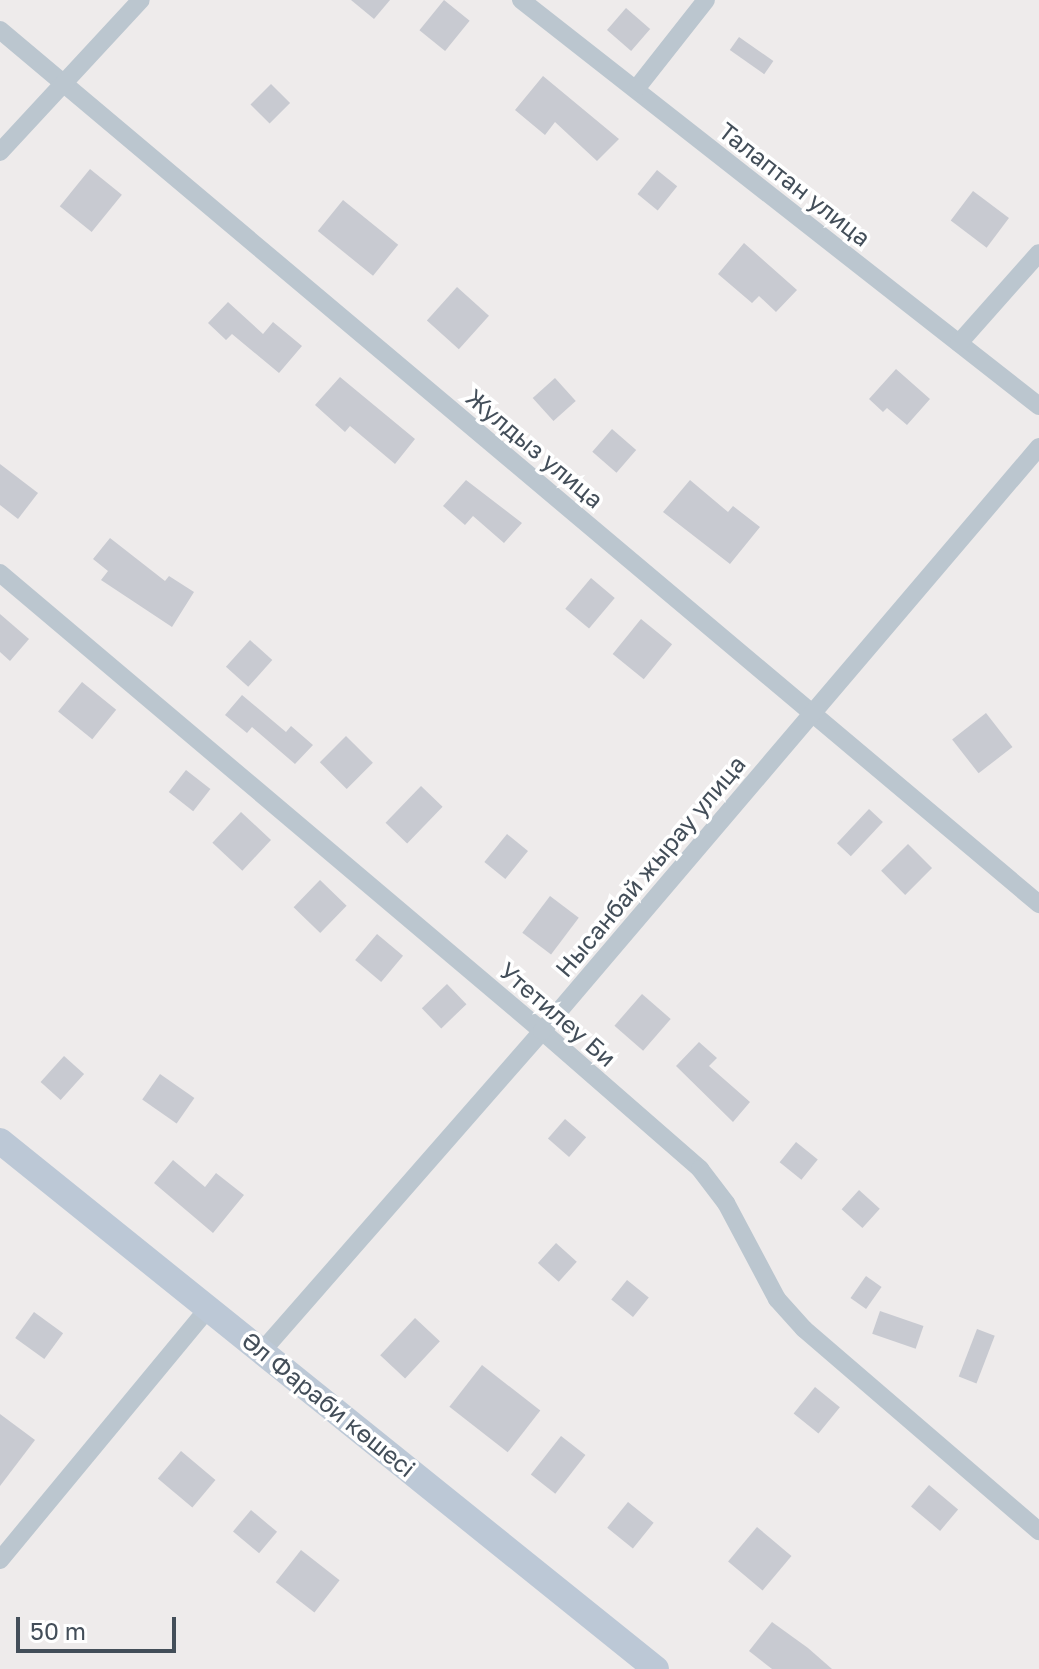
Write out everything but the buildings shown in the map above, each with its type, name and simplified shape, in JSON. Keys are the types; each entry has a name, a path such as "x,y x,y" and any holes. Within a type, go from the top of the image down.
{"street":[{"path":"0,152 141,0"},
{"name":"Талаптан улица","path":"521,0 1039,406"},
{"path":"636,89 706,0"},
{"name":"Жулдыз улица","path":"0,30 1039,904"},
{"path":"959,343 1039,253"},
{"name":"Нысанбай жырау улица","path":"263,1350 542,1031 811,711 1039,447"},
{"name":"Утетилеу Би","path":"0,573 542,1031 700,1169 726,1203 777,1299 804,1329 1039,1531"},
{"name":"Әл Фараби көшесі","path":"0,1141 656,1669"},
{"path":"0,1560 209,1307"}]}
